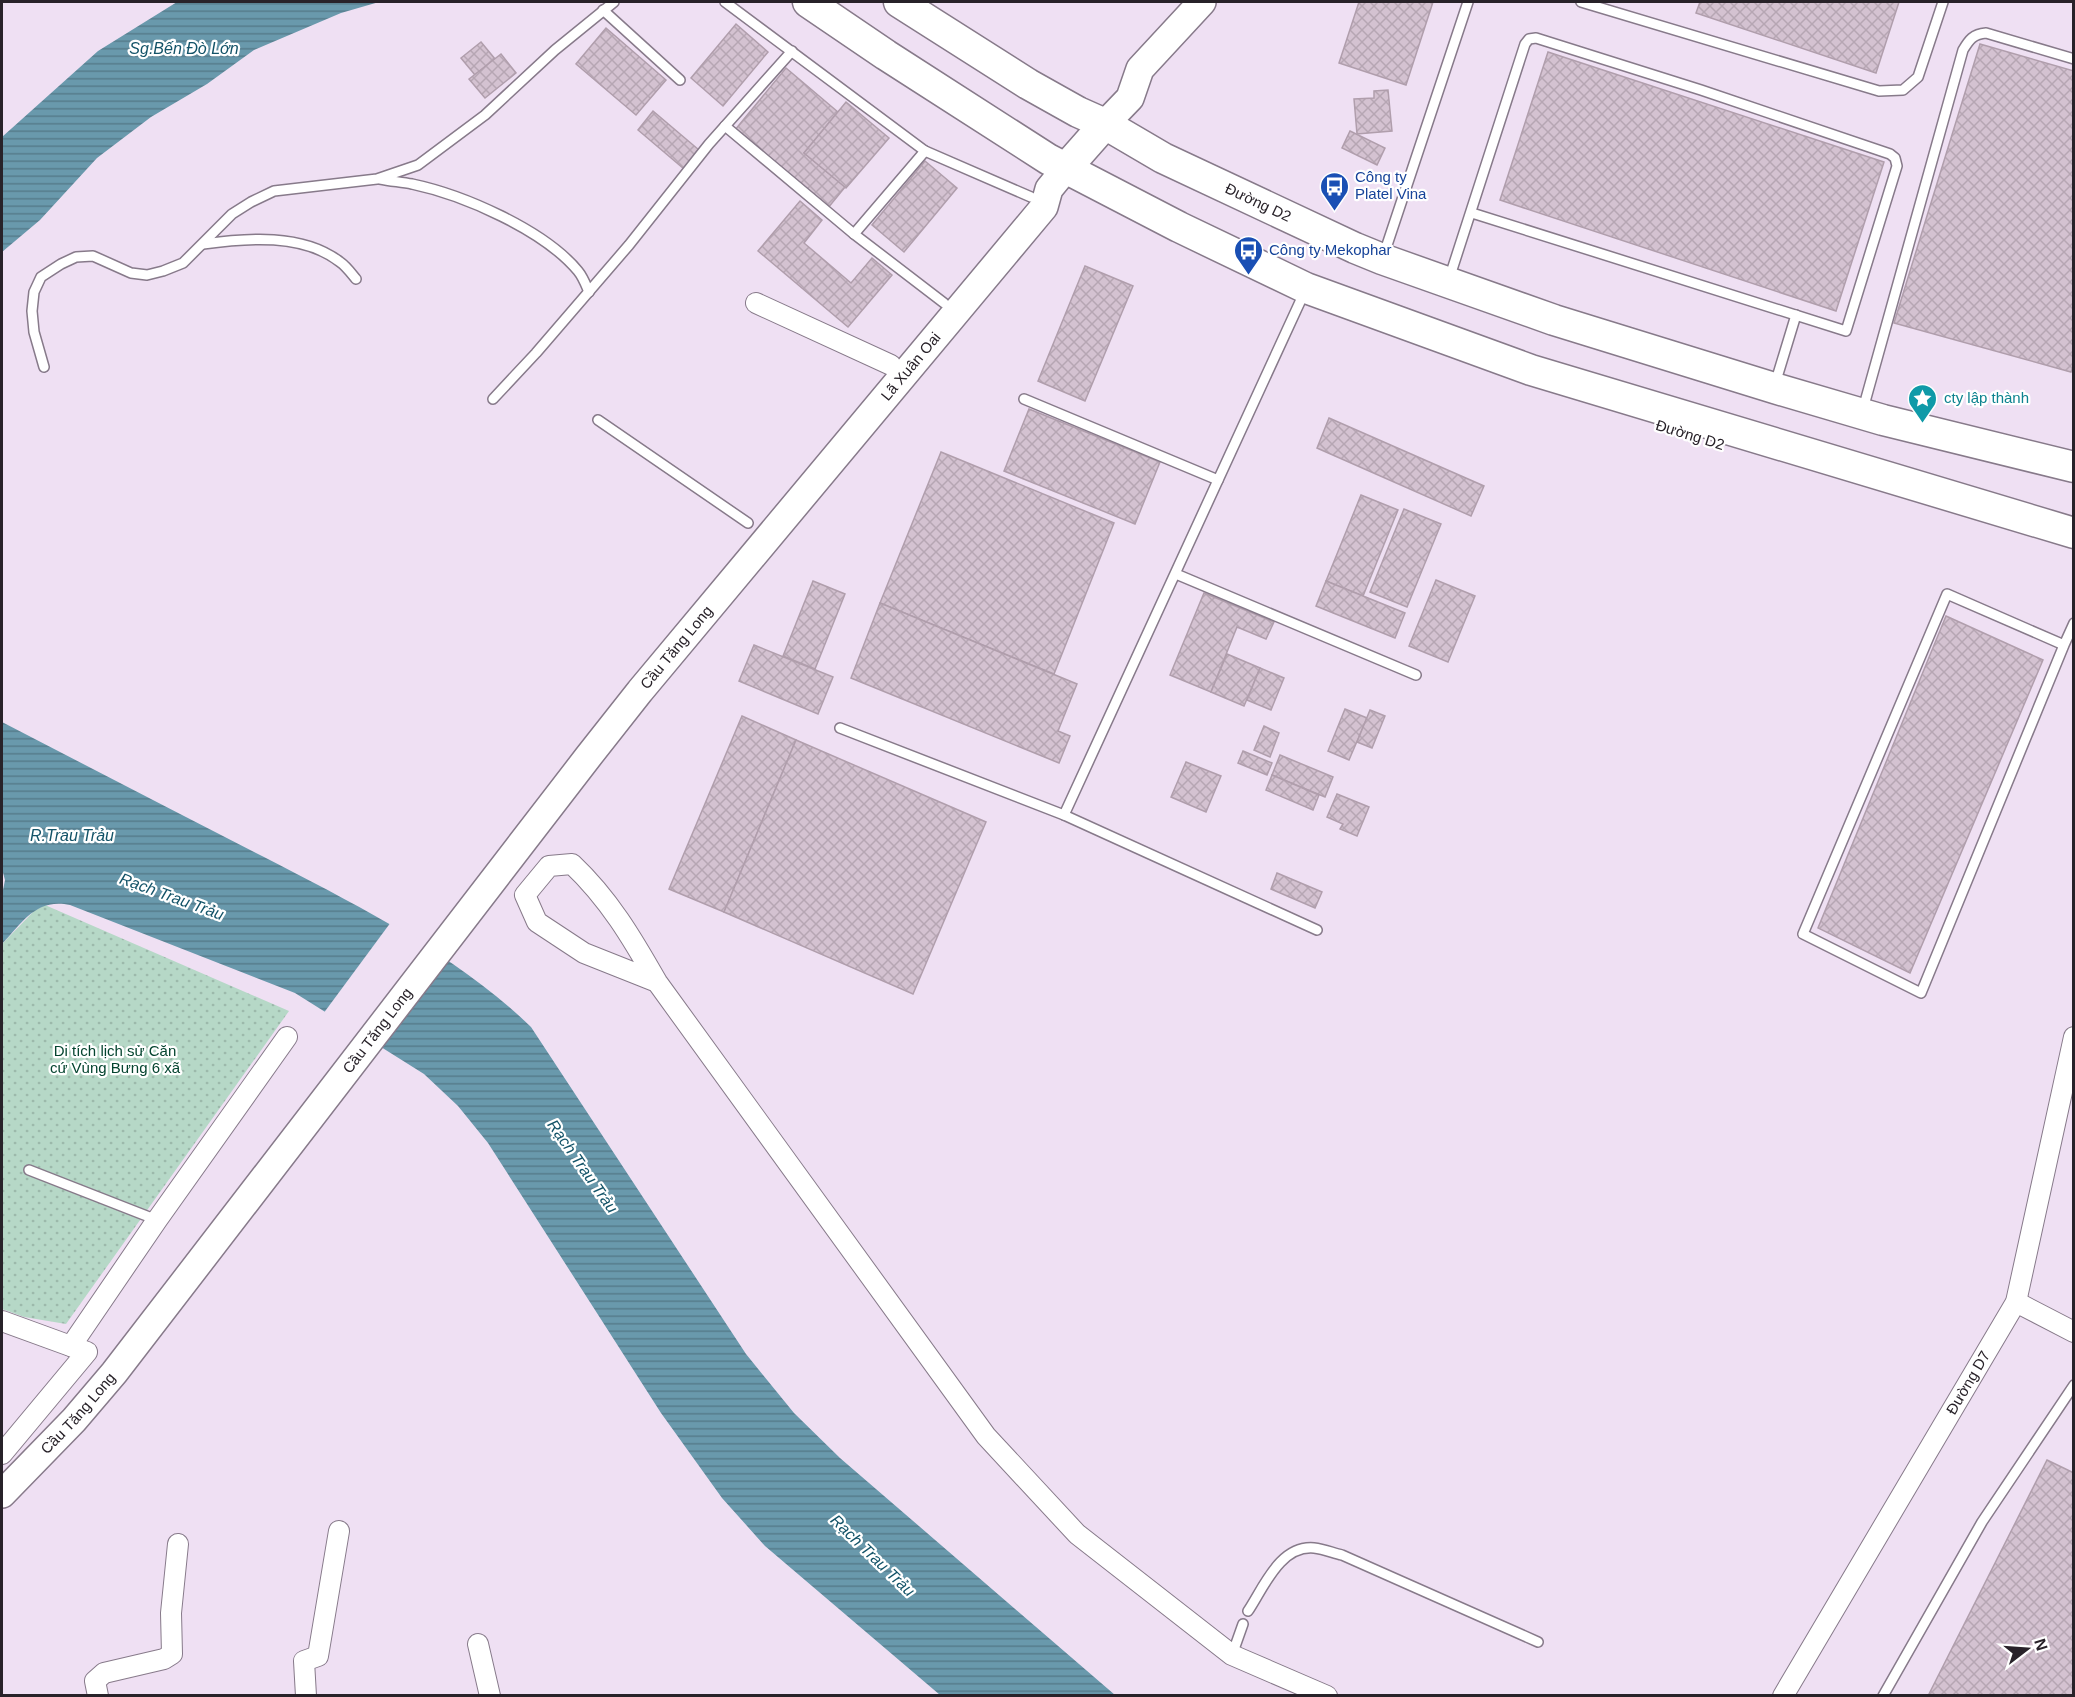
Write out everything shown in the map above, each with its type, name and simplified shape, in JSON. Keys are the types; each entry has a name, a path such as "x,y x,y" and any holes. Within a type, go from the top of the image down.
{"main road":[{"name":"Đường D2","path":"785,2 997,141 1026,145"},
{"name":"Đường D2","path":"808,2 1026,145 1179,227 1306,288 1531,370 2063,530"},
{"name":"Đường D2","path":"899,2 1056,100 1105,124 1163,158 1382,259 1554,320 1764,385 1872,417 2073,467"},
{"name":"Đường D2","path":"926,2 1035,75 1056,100"},
{"path":"1067,167 1130,98 1140,69 1202,2"},
{"name":"Lã Xuân Oai","path":"748,563 1044,207 1049,189 1067,167"},
{"path":"1872,417 1915,412 2054,451 2073,462"},
{"name":"Cầu Tăng Long","path":"2,1494 74,1420 121,1365 588,757 640,691 748,563"}],"street":[{"path":"756,303 891,365"},
{"path":"657,982 584,953 537,922 525,895 549,866 572,864 593,883 623,923 657,982 986,1436 1077,1534 1232,1655 1327,1695"},
{"path":"5,1445 79,1349 157,1220 287,1036"},
{"name":"Đường D7","path":"1783,1695 2016,1302 2073,1037"},
{"path":"2016,1302 2073,1332"},
{"path":"2,1321 79,1349"},
{"path":"306,1695 304,1660 318,1656 339,1531"},
{"path":"98,1695 95,1682 104,1673 164,1659 172,1654 171,1613 178,1544"},
{"path":"478,1644 490,1695"}],"lane":[{"path":"44,367 34,332 32,311 34,292 41,277 68,261 93,256 131,273 147,275 163,272 183,263 232,214 251,202 274,192 377,179 418,165 455,139 614,2"},
{"path":"725,2 926,151 1031,197"},
{"path":"1382,259 1468,2"},
{"path":"1581,2 1879,91 1903,90 1918,77 1943,2"},
{"path":"603,10 680,80"},
{"path":"1872,417 1963,50 1970,38 1986,33 2073,59"},
{"path":"1459,285 1472,213 1525,44 1529,39 1536,38 1701,90 1890,154 1895,158 1897,166 1846,331 1472,213"},
{"path":"493,399 589,292 725,126 792,51"},
{"path":"725,126 854,234 944,303"},
{"path":"854,234 926,151"},
{"path":"377,179 413,184 480,207 517,225 567,259 580,273 589,292"},
{"path":"203,244 230,240 278,240 301,244 323,251 340,262 356,279"},
{"path":"1064,815 1306,288"},
{"path":"1764,385 1796,315"},
{"path":"1024,399 1218,480"},
{"path":"598,420 748,523"},
{"path":"1176,574 1416,675"},
{"path":"2064,645 1947,594 1803,934 1921,993 2064,645 2073,623"},
{"path":"840,728 1064,815 1317,930"},
{"path":"29,1170 157,1220"},
{"path":"1883,1695 1982,1522 2073,1385"},
{"path":"1248,1611 1283,1559 1296,1551 1313,1548 1342,1555 1538,1642"},
{"path":"1232,1655 1243,1624"}],"green space":[{"name":"Di tích lịch sử Căn cứ Vùng Bưng 6 xã","path":"45,905 289,1011 66,1324 24,1317 2,1309 2,944 34,911"}],"water":[{"name":"Sg.Bến Đò Lớn","path":"177,2 379,2 341,13 254,50 207,84 151,117 97,158 40,220 2,252 2,137 98,51"},
{"name":"R.Trau Trảu","path":"2,722 369,912 438,954 502,1001 531,1027 746,1354 794,1413 840,1458 1115,1695 940,1695 765,1546 722,1498 661,1413 488,1143 458,1106 424,1074 295,993 70,905 58,904 39,908 24,920 2,944 2,895 5,880 2,869"}],"pier":[{"path":"391,922 426,944 358,1036 323,1014"}],"building":[{"path":"1359,2 1433,2 1406,85 1339,63"},
{"path":"1700,2 1899,2 1876,73 1696,13"},
{"path":"736,24 768,52 723,106 691,78"},
{"path":"606,28 666,80 636,115 576,64"},
{"path":"481,42 495,59 475,75 461,58"},
{"path":"1980,44 2074,71 2074,364 2071,372 1894,323"},
{"path":"1548,52 1884,162 1836,311 1500,200"},
{"path":"501,54 516,73 485,98 469,79"},
{"path":"786,68 838,112 804,153 845,187 828,208 735,130"},
{"path":"1388,90 1392,131 1357,134 1354,99 1374,98 1374,91"},
{"path":"846,102 889,138 846,188 804,153"},
{"path":"653,111 699,150 684,169 638,130"},
{"path":"1350,131 1385,148 1377,165 1342,148"},
{"path":"925,161 957,188 904,252 872,225"},
{"path":"800,201 822,220 804,243 851,283 872,258 892,275 848,327 758,251"},
{"path":"1085,266 1133,286 1085,401 1038,381"},
{"path":"1029,409 1160,462 1135,524 1004,471"},
{"path":"1329,418 1484,486 1471,516 1317,448"},
{"path":"941,452 1114,523 1054,674 880,603"},
{"path":"1361,495 1398,510 1363,596 1326,581"},
{"path":"1404,509 1441,524 1407,607 1370,592"},
{"path":"1436,580 1475,596 1448,662 1409,646"},
{"path":"813,581 845,594 815,669 783,656"},
{"path":"1326,581 1405,613 1395,638 1316,606"},
{"path":"1204,593 1274,622 1266,639 1237,627 1211,692 1170,675"},
{"path":"880,603 1077,684 1058,731 1070,736 1059,763 851,678"},
{"path":"1946,616 2043,660 1910,973 1818,928"},
{"path":"754,645 833,677 818,714 739,681"},
{"path":"1227,654 1260,668 1244,706 1211,692"},
{"path":"1260,668 1284,678 1271,710 1247,700"},
{"path":"1345,709 1367,718 1349,760 1328,751"},
{"path":"1370,710 1385,716 1372,748 1357,742"},
{"path":"742,716 796,740 724,912 669,889"},
{"path":"1264,726 1279,733 1270,757 1254,750"},
{"path":"796,740 986,822 913,994 724,912"},
{"path":"1243,751 1272,763 1267,775 1238,763"},
{"path":"1280,755 1333,777 1325,797 1272,775"},
{"path":"1186,762 1221,776 1206,812 1171,797"},
{"path":"1272,775 1319,795 1313,810 1266,790"},
{"path":"1337,794 1369,807 1357,836 1340,829 1343,824 1327,817"},
{"path":"1277,873 1322,892 1315,908 1271,889"},
{"path":"2047,1460 2074,1473 2074,1696 1928,1696"}],"place":[{"name":"Công ty Platel Vina","path":"1334,212"},
{"name":"Công ty Mekophar","path":"1248,276"},
{"name":"cty lập thành","path":"1923,424"}],"water label":[{"name":"Rạch Trau Trảu","path":"172,896"},
{"name":"Rạch Trau Trảu","path":"583,1166"},
{"name":"Rạch Trau Trảu","path":"873,1555"}]}
